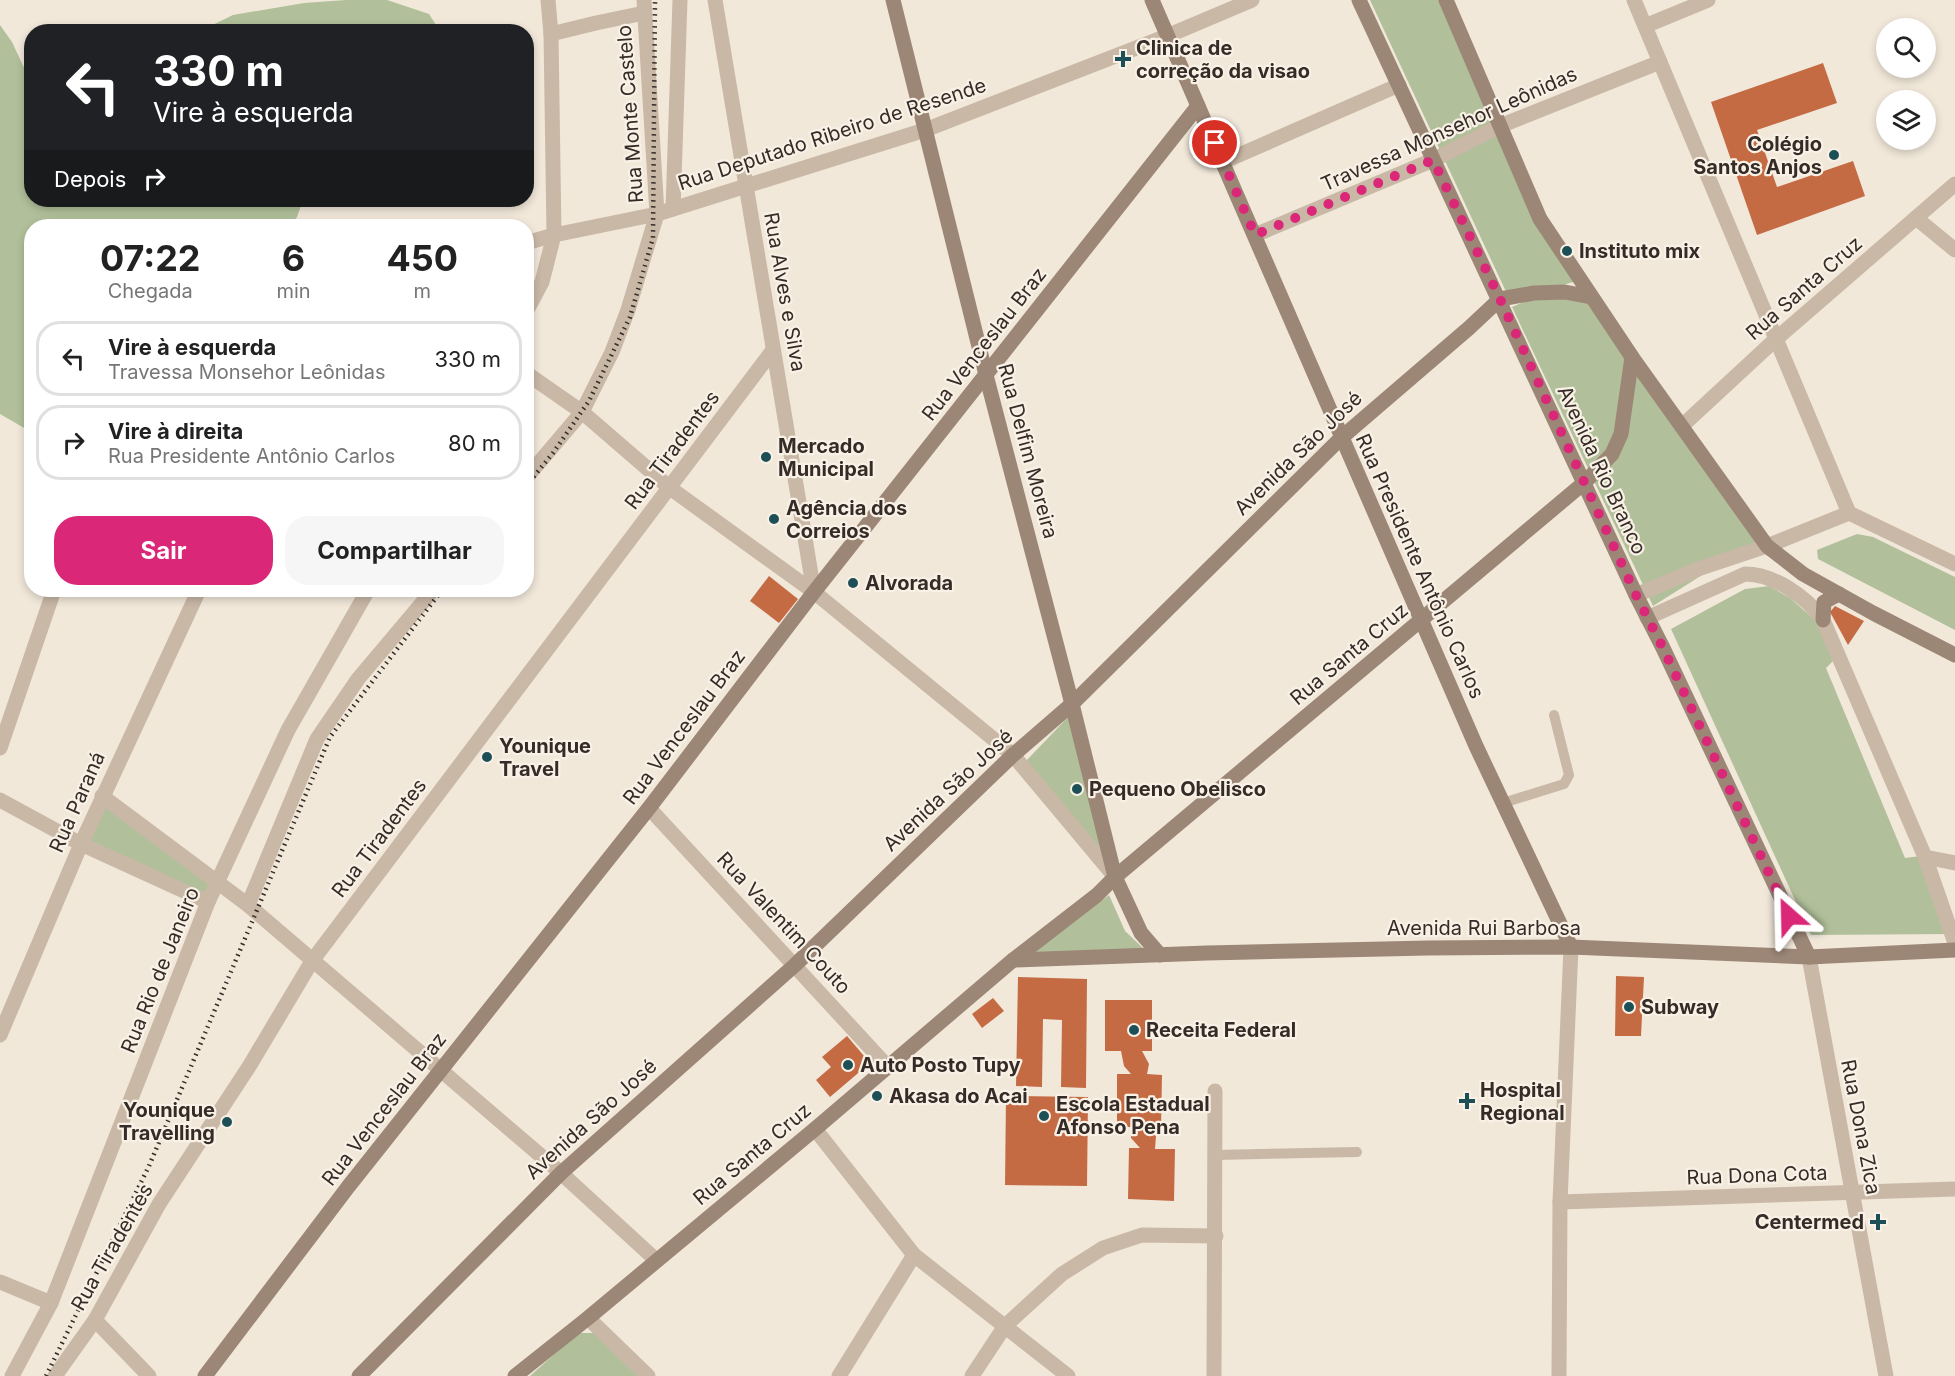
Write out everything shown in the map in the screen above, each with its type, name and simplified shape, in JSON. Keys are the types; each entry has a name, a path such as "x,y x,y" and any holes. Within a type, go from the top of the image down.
{"main road":[{"name":"Rua Delfim Moreira","path":"893,0 986,375 1115,877 1141,933 1160,955"},
{"name":"Rua Presidente Antônio Carlos","path":"1152,0 1341,438 1503,803 1570,947"},
{"name":"Avenida Rio Branco","path":"1359,0 1636,595 1809,957"},
{"path":"1446,0 1540,219 1632,357 1683,425 1767,546 1803,573 1839,594 1955,655"},
{"name":"Rua Venceslau Braz","path":"205,1376 348,1187 649,808 814,591 1198,106"},
{"path":"1500,299 1534,293 1564,292 1591,297"},
{"name":"Avenida São José","path":"359,1376 561,1173 795,965 1013,755 1072,704 1341,438 1500,299"},
{"name":"Rua Santa Cruz","path":"515,1376 816,1129 1013,960 1097,895 1115,877 1585,483 1612,454 1620,434 1632,357"},
{"path":"1823,620 1824,602 1839,594"},
{"name":"Avenida Rui Barbosa","path":"1013,960 1428,948 1570,947 1809,957 1955,950"}],"street":[{"path":"534,297 542,282 554,235 551,34 548,0"},
{"path":"673,209 680,0"},
{"name":"Rua Alves e Silva","path":"715,0 814,591"},
{"name":"Rua Deputado Ribeiro de Resende","path":"554,235 657,214 925,130 1167,36 1252,0"},
{"path":"1634,0 1849,513 1955,564"},
{"path":"1645,26 1708,0"},
{"path":"551,34 644,7"},
{"name":"Rua Monte Castelo","path":"534,469 582,412 612,352 647,252 657,214 644,7"},
{"name":"Travessa Monsehor Leônidas","path":"1255,235 1433,160 1500,126 1660,62"},
{"path":"1223,162 1399,85"},
{"name":"Rua Santa Cruz","path":"1683,425 1776,339 1955,184"},
{"path":"1916,218 1955,250"},
{"path":"534,241 554,235"},
{"name":"Rua Tiradentes","path":"55,1376 95,1320 159,1204 250,1065 312,961 773,350"},
{"path":"534,379 582,412 670,488 814,591 1013,755 1115,877"},
{"path":"1636,595 1698,568 1767,546 1849,513"},
{"path":"1647,618 1736,577 1755,574 1784,586 1815,609 1823,620 1925,857 1955,943"},
{"path":"0,748 52,597"},
{"name":"Rua Paraná","path":"0,1035 102,796 196,597"},
{"name":"Rua Rio de Janeiro","path":"12,1376 51,1303 208,902 288,730 364,597"},
{"path":"248,905 317,739 358,679 427,597"},
{"path":"102,796 248,905 440,1072 561,1173 656,1260"},
{"path":"0,800 81,844 208,902"},
{"name":"Rua Valentim Couto","path":"649,808 888,1067"},
{"path":"1925,857 1955,863"},
{"path":"1559,1376 1560,1202 1570,947"},
{"name":"Rua Dona Zica","path":"1809,957 1886,1376"},
{"path":"1214,1376 1215,1090"},
{"path":"816,1129 914,1255 1068,1376"},
{"name":"Rua Dona Cota","path":"1560,1202 1955,1189"},
{"path":"972,1376 1005,1326 1062,1274 1103,1248 1142,1235 1216,1236"},
{"path":"839,1376 914,1255"},
{"path":"0,1282 51,1303"},
{"path":"588,1318 648,1376"},
{"path":"95,1320 149,1376"}],"lane":[{"path":"1503,803 1563,784 1569,775 1554,714"},
{"path":"1216,1155 1358,1152"}],"green space":[{"path":"387,0 429,14 435,24 214,24 233,15 304,3"},
{"path":"1370,0 1441,0 1577,281 1534,293 1508,296"},
{"path":"0,25 12,42 24,68 24,207 301,207 295,219 24,219 24,428 0,414"},
{"path":"1587,298 1765,550 1718,565 1653,606 1512,307 1528,300"},
{"path":"1857,534 1873,537 1955,577 1955,630 1818,559 1817,550"},
{"path":"1769,586 1790,598 1814,619 1835,659 1826,668 1905,858 1921,856 1951,934 1811,935 1671,629 1745,589"},
{"path":"1072,713 1109,867 1025,762"},
{"path":"104,804 211,883 206,896 86,840"},
{"path":"1109,895 1125,931 1144,949 1033,953"},
{"path":"578,1333 595,1333 639,1376 530,1376"}],"building":[{"path":"1823,63 1837,103 1757,130 1777,187 1853,161 1865,196 1757,235 1711,102"},
{"path":"769,576 798,599 779,623 750,601"},
{"path":"1835,606 1864,621 1848,645 1830,612"},
{"name":"Subway","path":"1616,976 1644,977 1641,1036 1615,1036"},
{"path":"1018,977 1087,979 1086,1088 1061,1087 1062,1020 1043,1019 1042,1087 1016,1086"},
{"path":"993,998 1004,1011 982,1028 972,1014"},
{"path":"1105,1000 1152,1000 1152,1051 1142,1051 1149,1064 1147,1074 1162,1075 1161,1128 1147,1127 1156,1136 1155,1149 1175,1149 1174,1201 1128,1199 1129,1148 1140,1148 1131,1138 1132,1127 1117,1127 1117,1074 1131,1074 1124,1066 1121,1051 1105,1051"},
{"name":"Auto Posto Tupy","path":"847,1036 870,1063 830,1097 816,1080 831,1067 822,1057"},
{"path":"1006,1096 1088,1097 1087,1186 1005,1185"}],"railway":[{"path":"534,476 589,401 630,317 653,238 655,0"},
{"path":"46,1376 149,1166 330,737 437,597"}],"place":[{"name":"Clinica de correção da visao","path":"1123,59"},
{"name":"Colégio Santos Anjos","path":"1834,155"},
{"name":"Instituto mix","path":"1567,251"},
{"name":"Mercado Municipal","path":"766,457"},
{"name":"Agência dos Correios","path":"774,519"},
{"name":"Alvorada","path":"853,583"},
{"name":"Younique Travel","path":"487,757"},
{"name":"Pequeno Obelisco","path":"1077,789"},
{"name":"Subway","path":"1629,1007"},
{"name":"Receita Federal","path":"1134,1030"},
{"name":"Auto Posto Tupy","path":"848,1065"},
{"name":"Akasa do Acai","path":"877,1096"},
{"name":"Hospital Regional","path":"1467,1101"},
{"name":"Escola Estadual Afonso Pena","path":"1044,1116"},
{"name":"Younique Travelling","path":"227,1122"},
{"name":"Centermed","path":"1878,1222"}],"route":[{"path":"1215,143 1255,235 1433,160 1789,916"}]}
